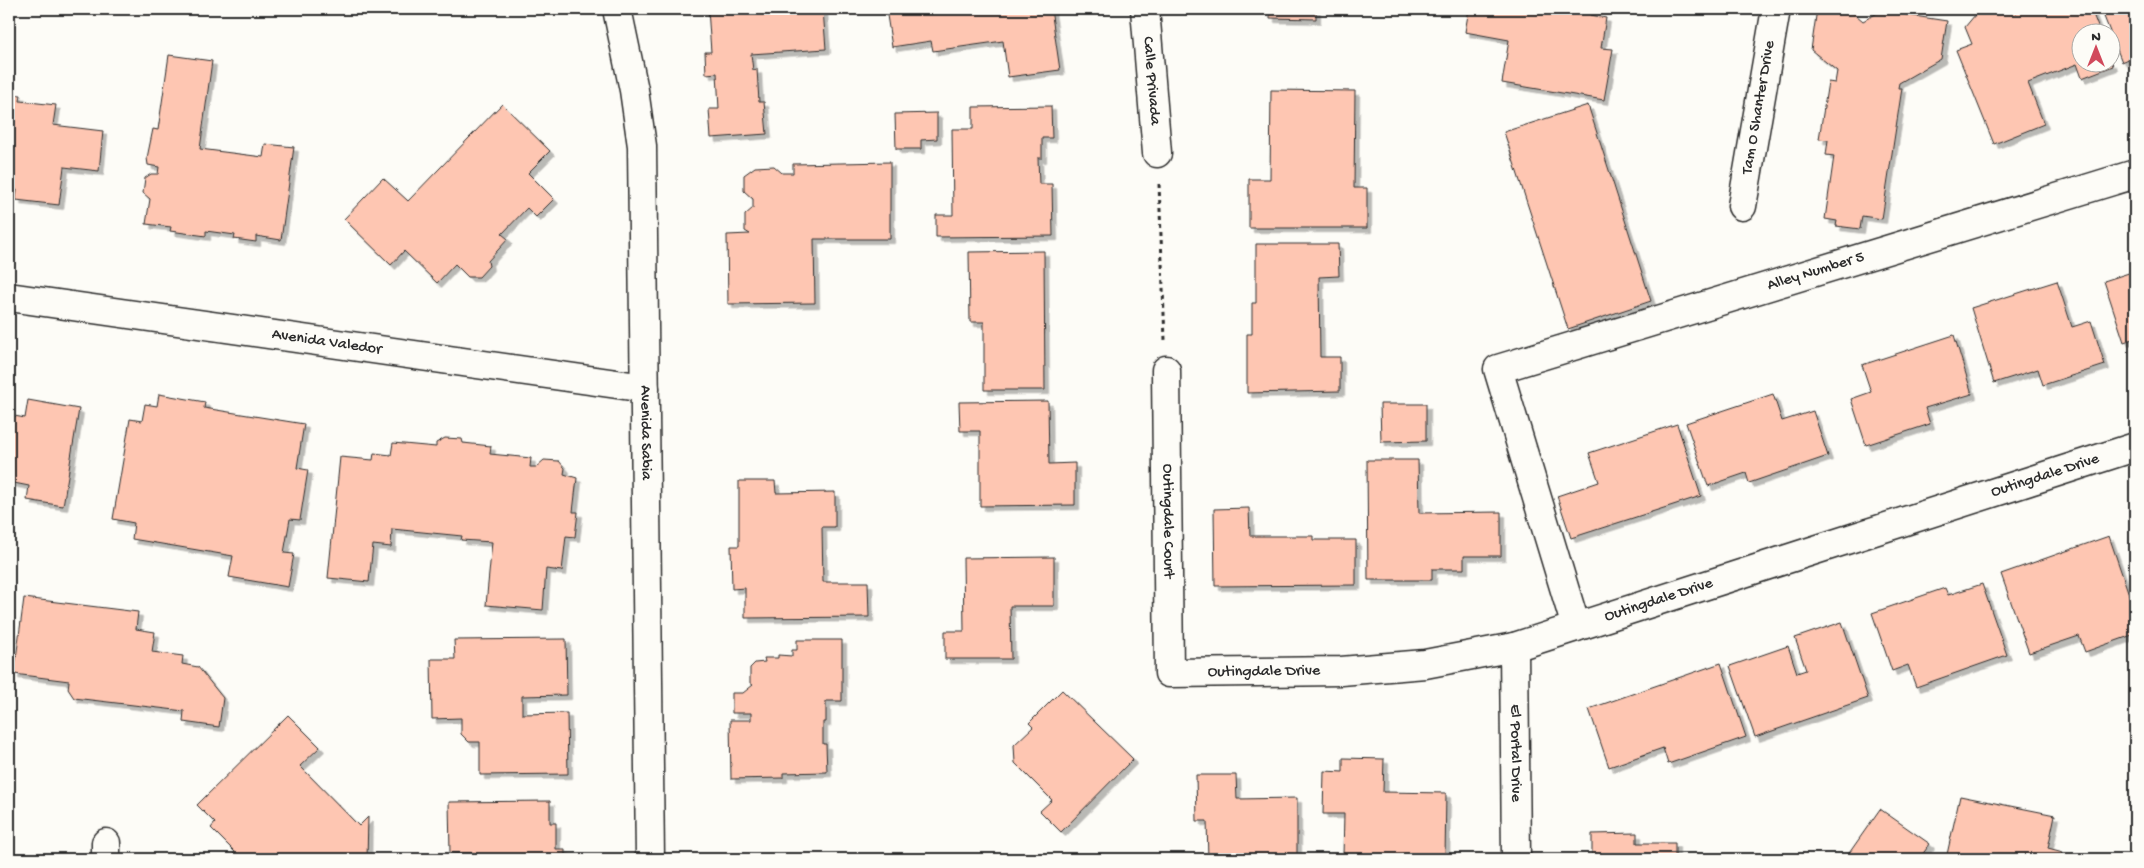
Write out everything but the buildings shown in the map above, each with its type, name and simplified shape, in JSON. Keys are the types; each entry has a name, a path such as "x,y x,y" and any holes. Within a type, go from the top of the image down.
{"street":[{"name":"Avenida Sabia","path":"617,9 634,90 642,146 650,859"},
{"name":"Calle Privada","path":"1146,9 1157,153"},
{"name":"Tam O Shanter Drive","path":"1742,206 1776,9"},
{"name":"Alley Number 5","path":"1576,627 1498,369 2135,174"},
{"name":"Avenida Valedor","path":"9,297 645,388"},
{"name":"Outingdale Court","path":"1166,370 1169,673"},
{"name":"Outingdale Drive","path":"1169,673 1341,671 1425,664 1514,647 2135,447"},
{"name":"El Portal Drive","path":"1514,647 1516,859"}],"path":[{"path":"1157,153 1166,370"}]}
